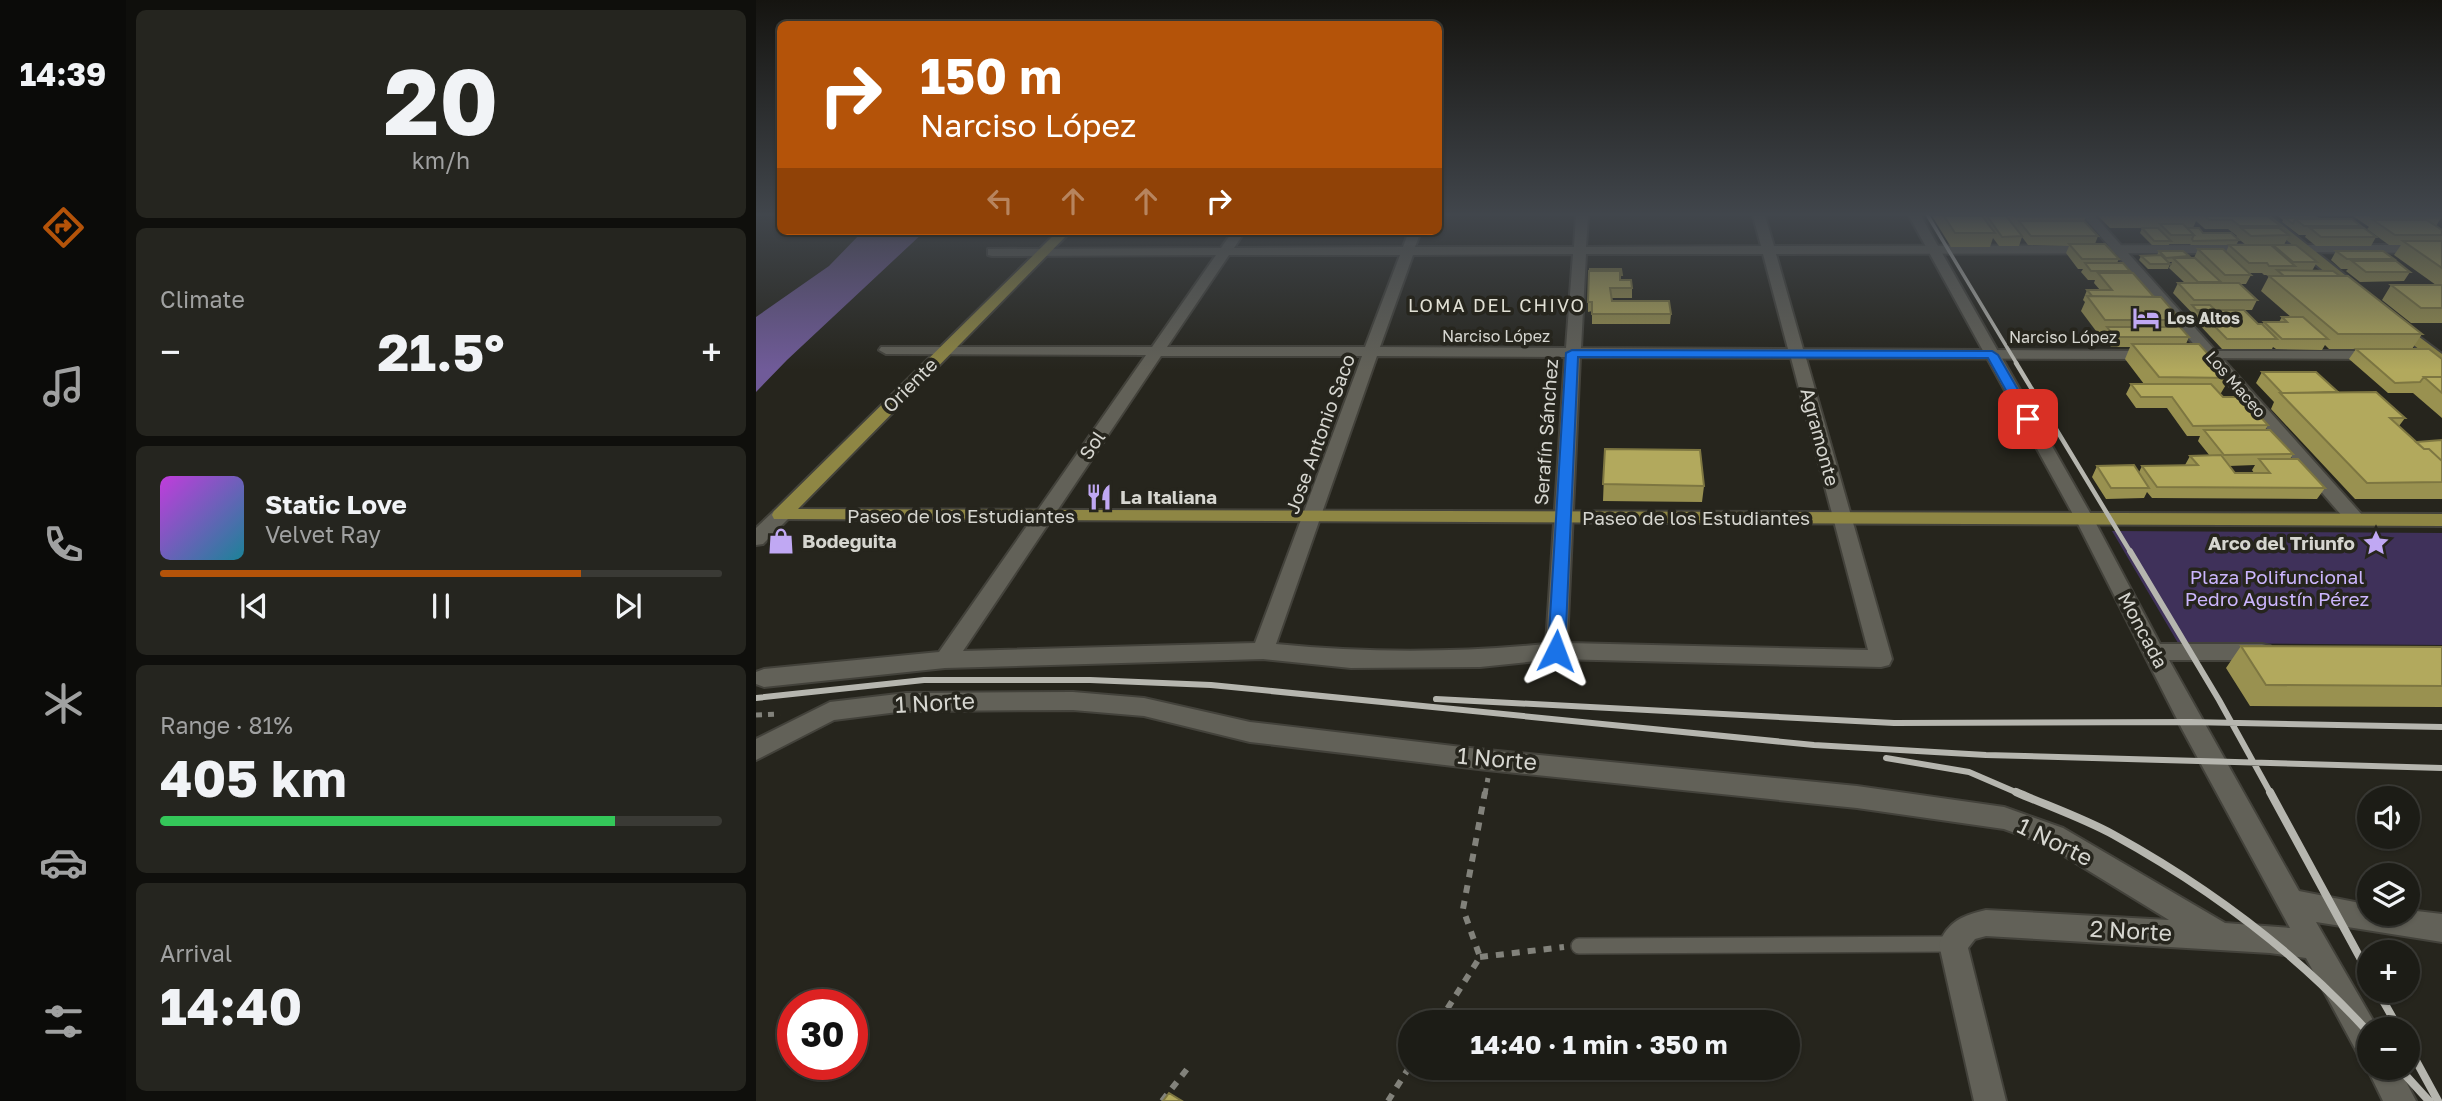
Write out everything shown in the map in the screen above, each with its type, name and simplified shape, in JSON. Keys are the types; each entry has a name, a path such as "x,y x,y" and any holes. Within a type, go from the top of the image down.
{"main road":[{"name":"Oriente","path":"781,515 1027,267"},
{"path":"2328,267 2365,298"},
{"path":"2385,314 2440,357"},
{"name":"Paseo de los Estudiantes","path":"781,515 2442,520"}],"street":[{"name":"Sol","path":"945,660 1214,267"},
{"name":"Jose Antonio Saco","path":"1263,651 1402,267"},
{"name":"Serafín Sánchez","path":"1556,651 1579,267"},
{"name":"Agramonte","path":"1773,267 1881,659"},
{"name":"Moncada","path":"1944,267 2084,518 2211,761 2357,1021"},
{"name":"Los Maceo","path":"2134,267 2356,520"},
{"name":"Narciso López","path":"886,350 2440,357"},
{"name":"Oriente","path":"756,538 781,515"},
{"name":"1 Norte","path":"764,678 945,660 1263,651 1364,660 1480,659 1556,651 1881,659"},
{"path":"2154,652 2282,652"},
{"name":"1 Norte","path":"756,750 830,711 906,702 1073,701 1144,706 1250,732 1491,760 1857,797 2004,818 2054,835 2220,935"},
{"path":"2293,903 2335,913 2442,928"},
{"name":"2 Norte","path":"1954,944 1968,928 1986,923 2220,935 2315,945"},
{"path":"1954,944 1990,1101"},
{"path":"2389,1080 2400,1101"}],"lane":[{"path":"1579,946 1954,944"}],"path":[{"path":"1480,957 1463,909 1491,760"},
{"path":"1480,957 1579,946"},
{"path":"1447,1010 1480,957"},
{"path":"1162,1101 1191,1065"},
{"path":"1388,1101 1401,1080"}],"green space":[{"name":"Plaza Polifuncional Pedro Agustín Pérez","path":"2112,531 2442,533 2442,645 2178,643"}],"shaded area":[{"path":"827,267 886,267 756,392 756,317"}],"building":[{"path":"2088,267 2127,267 2130,271 2091,271"},
{"path":"2183,267 2205,267 2221,282 2198,282"},
{"path":"2217,267 2243,267 2251,275 2225,275"},
{"path":"2360,267 2404,267 2410,272 2366,272"},
{"path":"1590,269 1621,269 1622,275 1620,271"},
{"path":"2277,270 2333,271 2340,276 2284,276"},
{"path":"1589,271 1620,271 1620,280 1631,280 1632,288 1610,288 1612,301 1669,301 1671,314 1592,314 1592,302 1588,302"},
{"path":"2098,273 2133,273 2154,297 2092,296 2087,290 2112,290"},
{"path":"2269,276 2348,276 2422,334 2338,334"},
{"path":"2178,283 2239,283 2257,300 2194,300"},
{"path":"2391,285 2442,285 2442,308 2421,308"},
{"path":"2087,296 2161,297 2181,320 2105,320"},
{"path":"2192,305 2210,305 2215,310 2198,312"},
{"path":"2199,310 2244,310 2277,339 2227,339"},
{"path":"2282,317 2303,317 2328,339 2282,339 2264,322 2287,322"},
{"path":"2107,327 2180,327 2189,337 2115,337"},
{"path":"2132,344 2199,344 2230,378 2159,377"},
{"path":"2356,349 2429,349 2442,359 2442,377 2424,377 2420,382 2395,383"},
{"path":"2262,372 2316,372 2338,392 2282,393"},
{"path":"2424,377 2442,377 2442,393"},
{"path":"2131,384 2211,384 2223,397 2242,397 2268,425 2193,426 2172,397 2141,397"},
{"path":"2376,392 2405,418 2390,418 2424,449 2429,449 2442,461 2442,482 2367,483 2280,393"},
{"path":"2204,430 2270,430 2293,454 2224,455"},
{"path":"2442,440 2442,461 2416,442"},
{"path":"1605,449 1700,450 1704,486 1603,484"},
{"path":"2221,455 2235,473 2270,473 2259,459 2298,459 2325,488 2157,487 2142,466 2198,465 2190,456"},
{"path":"2134,465 2149,488 2111,488 2097,466"},
{"path":"2241,646 2442,647 2442,686 2266,685"},
{"path":"1169,1093 1182,1101 1163,1101"}],"railway":[{"path":"1959,267 2017,364"},
{"path":"2016,363 2131,553"},
{"path":"2130,551 2232,723"},
{"path":"756,698 924,680 1090,680 1211,685 1814,745 1986,755 2254,763"},
{"path":"1436,699 1894,723 2232,723"},
{"path":"2232,723 2442,727"},
{"path":"2232,723 2254,763"},
{"path":"1886,758 1969,772 2020,794"},
{"path":"2254,763 2442,768"},
{"path":"2254,763 2271,794"},
{"path":"2016,792 2114,835 2184,877 2282,950 2313,976 2357,1021"},
{"path":"2270,792 2357,952"},
{"path":"2384,1003 2392,1017"},
{"path":"2420,1068 2438,1101"},
{"path":"2410,1080 2429,1101"}],"place":[{"name":"Los Altos","path":"2146,318"},
{"name":"La Italiana","path":"1099,497"},
{"name":"Bodeguita","path":"781,541"},
{"name":"Arco del Triunfo","path":"2376,543"}],"district":[{"name":"LOMA DEL CHIVO","path":"1497,306"}],"route":[{"path":"1556,651 1572,353 1992,355 2028,419"}]}
